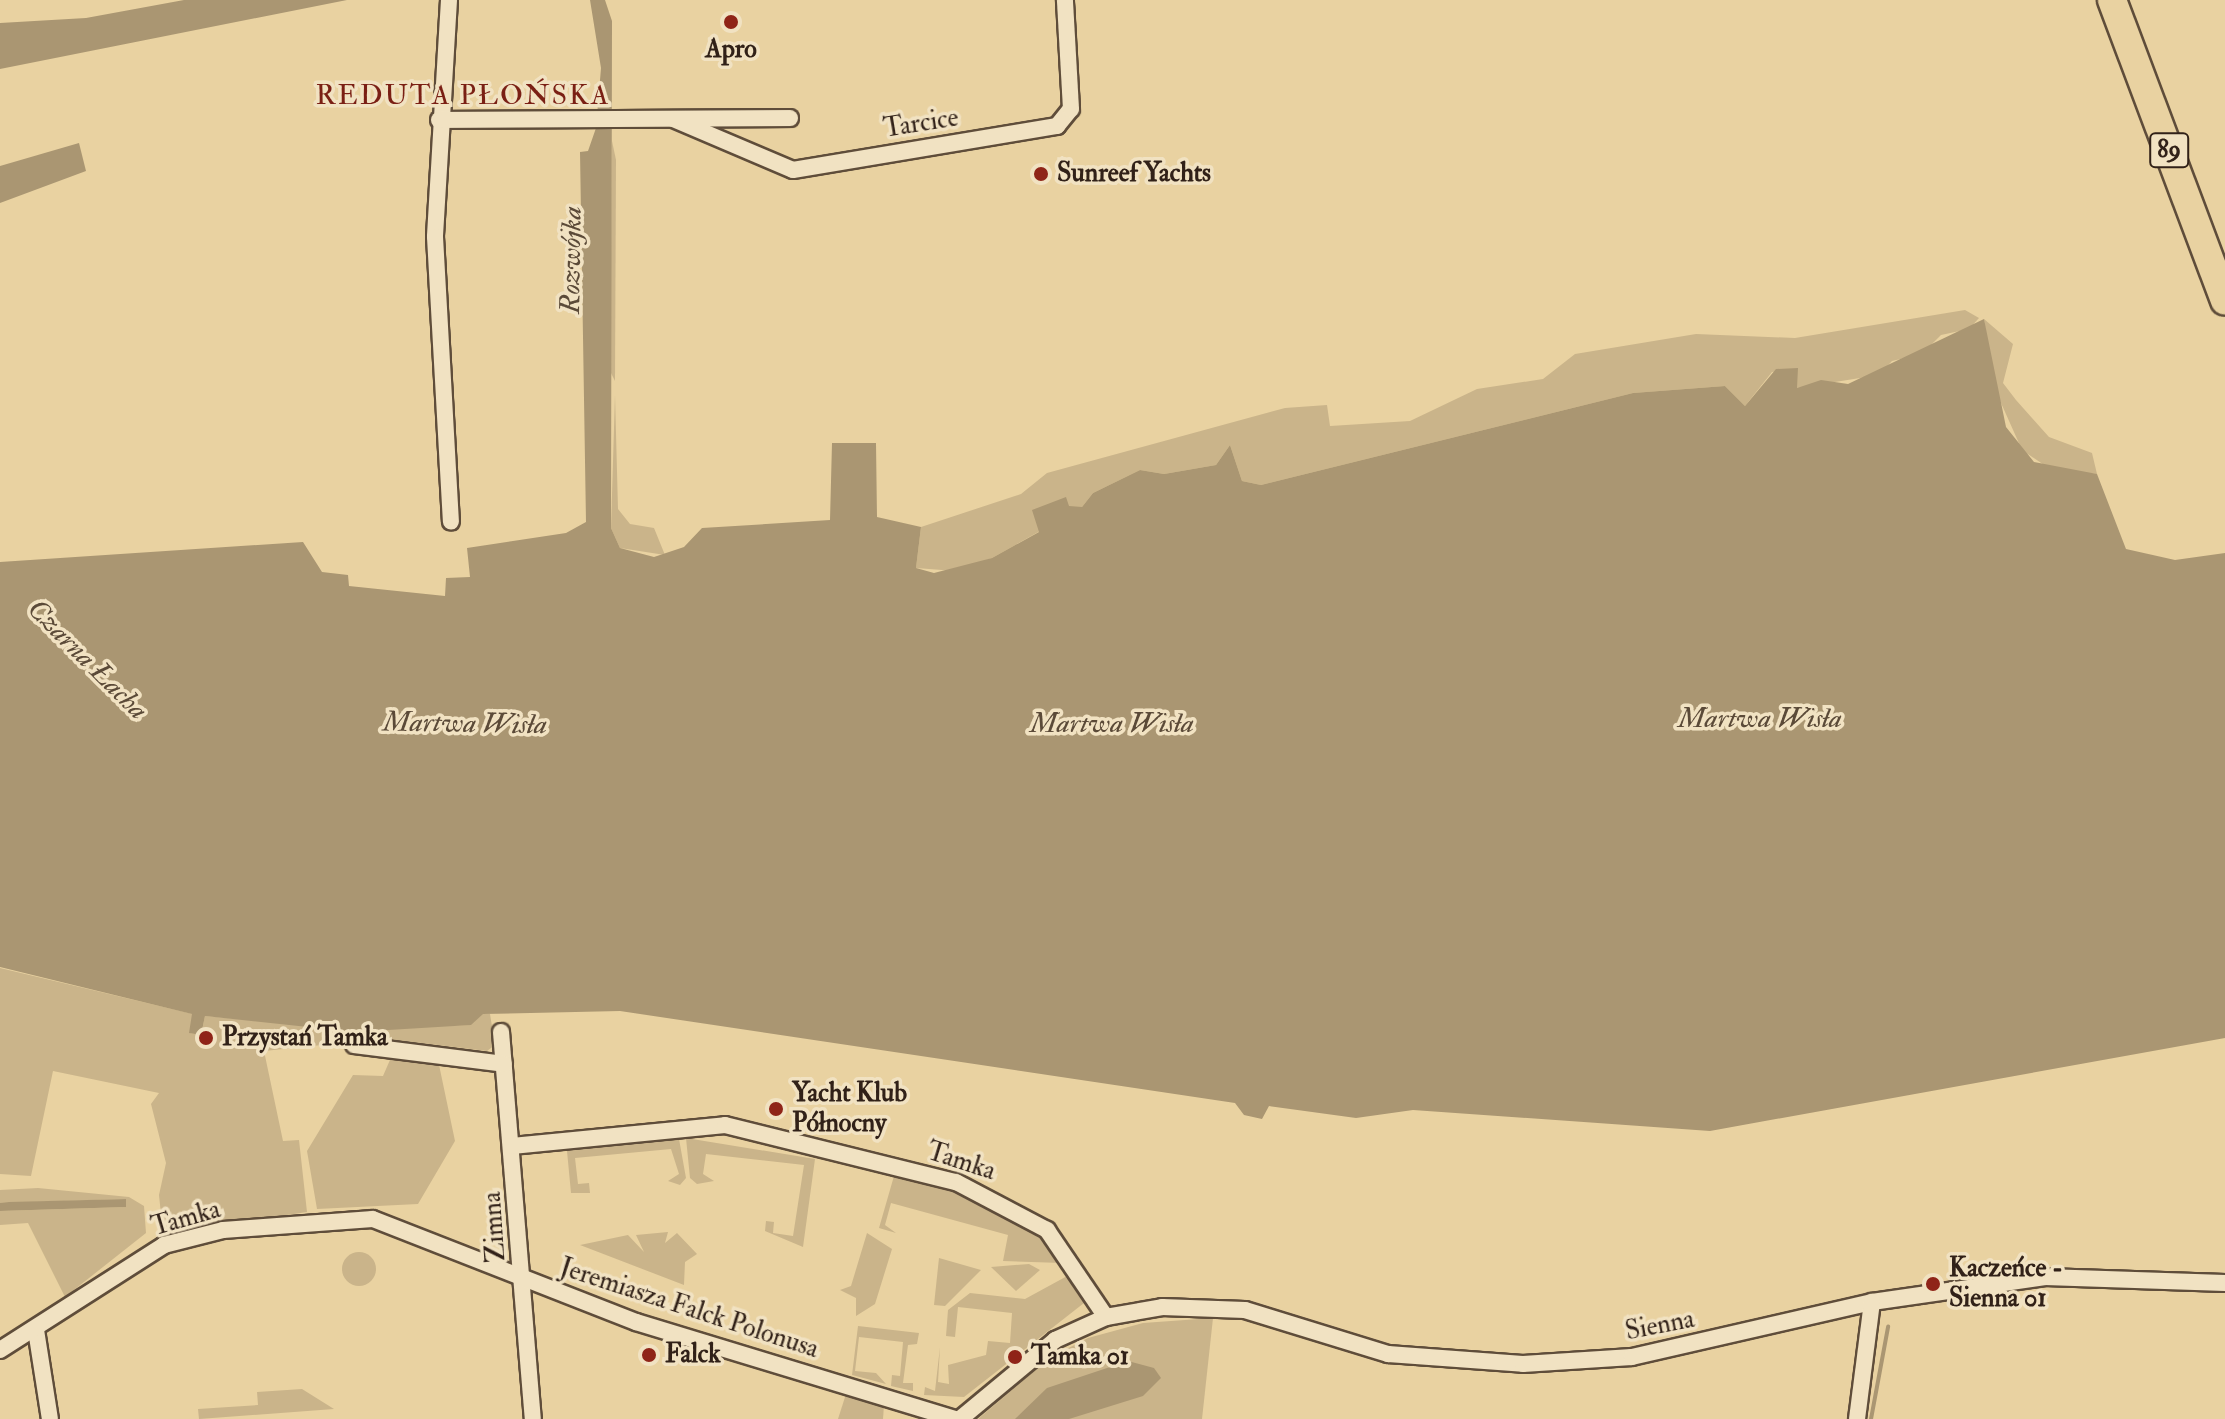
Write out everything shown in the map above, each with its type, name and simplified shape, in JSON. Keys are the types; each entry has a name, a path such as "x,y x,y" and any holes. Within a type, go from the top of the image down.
{"highway":[{"name":"89","path":"2112,0 2225,300"},
{"name":"89","path":"2131,0 2225,253"}],"street":[{"path":"449,0 439,120 437,340 451,522"},
{"name":"Tarcice","path":"673,119 793,170 1057,126 1071,109 1065,0"},
{"name":"Tarcice","path":"439,120 790,118"},
{"name":"Zimna","path":"501,1032 533,1419"},
{"path":"354,1045 504,1064"},
{"name":"Tamka","path":"512,1146 725,1125 956,1182 1047,1230 1106,1317"},
{"name":"Tamka","path":"0,1350 36,1330 161,1247 195,1236 354,1218 412,1231"},
{"name":"Jeremiasza Falck Polonusa","path":"412,1231 636,1322 958,1419"},
{"name":"Sienna","path":"958,1419 1055,1340 1106,1317 1217,1307 1388,1354 1523,1364 1632,1357 1872,1302 2045,1277 2225,1283"},
{"path":"1857,1419 1872,1302"},
{"path":"36,1330 50,1419"}],"shaded area":[{"path":"612,141 616,160 615,381 610,371"},
{"path":"1965,310 1979,318 1969,329 1941,335 1922,354 1892,361 1879,375 1797,388 1797,369 1772,372 1745,406 1725,386 1633,393 1261,485 1242,481 1230,445 1216,465 1164,474 1140,470 1093,493 1082,507 1033,510 1040,531 992,558 955,571 916,568 921,527 1021,494 1047,473 1285,408 1327,405 1330,426 1410,421 1477,389 1543,379 1575,354 1696,334 1795,338"},
{"path":"1984,319 2013,344 2003,383 2049,437 2092,453 2097,474 2053,471 2022,450 1993,385"},
{"path":"615,395 618,509 630,524 654,528 665,555 620,548 611,528"},
{"path":"0,968 193,1014 190,1033 201,1035 205,1016 355,1029 351,1042 264,1051 283,1141 299,1140 307,1212 163,1234 159,1195 166,1163 151,1104 159,1093 53,1071 31,1176 0,1174"},
{"path":"482,1014 490,1014 495,1045 487,1051 380,1038 369,1028 470,1025"},
{"path":"393,1053 438,1060 455,1141 418,1204 317,1209 307,1151 353,1075 383,1076"},
{"path":"686,1138 815,1159 803,1247 765,1231 766,1221 774,1222 773,1233 793,1236 804,1165 706,1154 703,1174 714,1181 697,1184 690,1178"},
{"path":"679,1139 686,1178 680,1185 668,1181 679,1174 671,1149 575,1158 578,1184 589,1183 590,1193 571,1193 567,1151"},
{"path":"894,1176 971,1197 1034,1231 1062,1263 1003,1261 1008,1235 891,1203 885,1225 896,1233 879,1228"},
{"path":"38,1188 129,1197 144,1206 146,1233 65,1297 28,1223 0,1225 0,1211 126,1207 126,1199 0,1203 0,1190"},
{"path":"668,1232 665,1243 677,1233 697,1254 685,1262 684,1285 580,1245 628,1235 644,1252 636,1235"},
{"path":"867,1233 892,1249 875,1304 856,1316 856,1298 840,1290 851,1286"},
{"path":"359,1252 371,1257 376,1269 371,1281 359,1286 347,1281 342,1269 347,1257"},
{"path":"939,1258 981,1270 945,1306 934,1305"},
{"path":"1029,1264 1040,1270 1016,1291 991,1267"},
{"path":"1069,1275 1084,1303 964,1397 924,1395 925,1387 935,1391 940,1347 938,1382 949,1384 948,1365 986,1355 988,1341 1010,1343 1012,1313 958,1307 955,1337 946,1336 948,1310 970,1293 1025,1299"},
{"path":"1213,1318 1202,1419 978,1419 1051,1357 1088,1338 1143,1323"},
{"path":"858,1326 919,1333 917,1344 908,1345 903,1383 913,1383 913,1391 891,1386 892,1375 900,1376 903,1342 859,1337 855,1371 876,1373 886,1384 852,1375"},
{"path":"302,1389 334,1409 199,1419 198,1409 258,1405 257,1392"},
{"path":"846,1394 884,1405 883,1419 838,1419"}],"water":[{"path":"184,0 347,0 0,69 0,23 86,18"},
{"path":"590,0 605,0 612,21 611,528 620,548 654,557 684,547 702,528 830,520 832,443 876,443 877,517 921,527 916,568 934,573 992,558 1039,532 1032,510 1066,497 1069,506 1082,507 1093,493 1140,470 1164,474 1216,465 1230,445 1242,481 1261,485 1633,393 1725,386 1745,406 1776,369 1798,368 1797,388 1821,380 1848,384 1984,319 2006,427 2034,462 2097,474 2126,549 2175,560 2225,553 2225,1038 1710,1131 1413,1110 1356,1118 1269,1106 1262,1119 1244,1115 1235,1103 620,1011 483,1014 471,1025 355,1032 205,1016 201,1035 189,1033 192,1014 0,967 0,562 303,542 322,572 348,575 349,586 445,596 446,578 470,577 467,548 566,533 586,522 580,152 588,151 596,128 601,68"},
{"path":"79,143 86,171 0,203 0,166"},
{"path":"126,1199 126,1207 0,1211 0,1203 9,1202"},
{"path":"1128,1361 1154,1368 1161,1378 1143,1396 1069,1419 1015,1419 1047,1388"}],"waterway":[{"path":"1871,1419 1888,1327"}],"place":[{"name":"Apro","path":"731,22"},
{"name":"Sunreef Yachts","path":"1041,174"},
{"name":"Przystań Tamka","path":"206,1038"},
{"name":"Yacht Klub Północny","path":"776,1109"},
{"name":"Kaczeńce - Sienna 01","path":"1933,1284"},
{"name":"Falck","path":"649,1355"},
{"name":"Tamka 01","path":"1015,1357"}],"district":[{"name":"REDUTA PŁOŃSKA","path":"463,96"}],"water label":[{"name":"Rozwójka","path":"572,260"},
{"name":"Czarna Łacha","path":"87,660"},
{"name":"Martwa Wisła","path":"1760,719"},
{"name":"Martwa Wisła","path":"465,724"},
{"name":"Martwa Wisła","path":"1112,724"}]}
